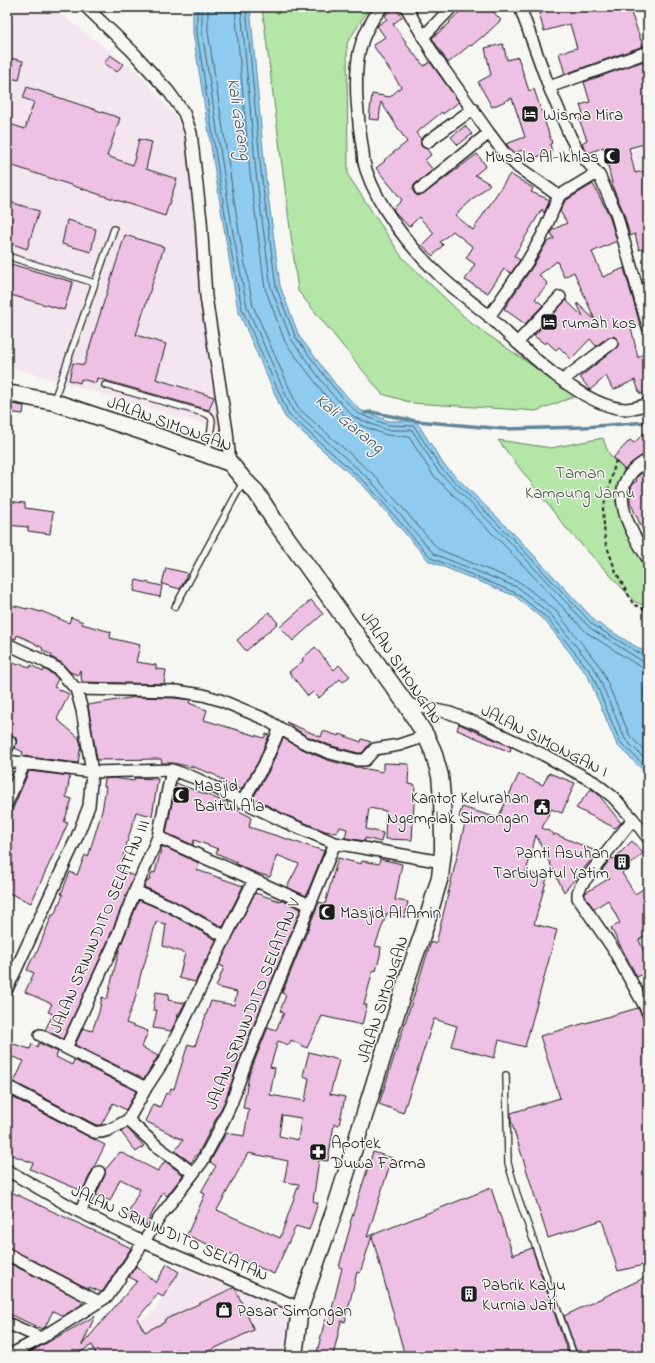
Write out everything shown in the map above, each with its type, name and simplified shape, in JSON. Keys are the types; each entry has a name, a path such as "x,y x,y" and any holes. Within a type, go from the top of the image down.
{"main road":[{"name":"JALAN SIMONGAN","path":"7,393 54,402 159,437 230,463 256,492 274,520 406,704 426,736 433,751 440,776 442,797 444,838 440,877 335,1210 300,1308 294,1356"}],"street":[{"path":"86,7 132,52 169,92 180,106 188,123 202,220 206,297 227,431 230,463"},
{"path":"382,7 373,18 359,50 356,72 358,116 365,169 378,196 395,224 415,250 438,275 489,317 517,344 562,380 593,399 614,406 627,409 648,404"},
{"path":"406,7 435,57 473,109 489,134 518,167 559,196"},
{"path":"424,37 452,7"},
{"path":"520,7 549,87 570,136 579,153 597,173 603,183 616,213 648,327"},
{"path":"549,87 648,52"},
{"path":"428,142 473,109"},
{"path":"420,189 489,134"},
{"path":"489,317 531,256 547,226 559,196 597,173"},
{"path":"517,344 560,297"},
{"path":"562,380 612,343"},
{"path":"648,460 633,471 625,483 622,489 622,500 625,513 634,534 648,559"},
{"path":"7,989 77,837 89,806 92,772 82,710 76,689 58,669 40,659 8,647"},
{"path":"76,689 176,691 203,695 220,700 265,719 303,742 330,754 362,761 367,759 375,749 399,745 426,736"},
{"name":"JALAN SIMONGAN I","path":"406,704 450,713 476,723 537,752 594,782 613,797 648,838"},
{"path":"242,802 264,765 280,728"},
{"path":"7,761 92,772 172,770 213,786 242,802 335,843 442,862"},
{"path":"7,803 24,764"},
{"name":"JALAN SRININDITO SELATAN III","path":"66,1048 114,944 158,837 172,770"},
{"path":"633,819 582,884 578,892 578,898 612,947 648,1012"},
{"path":"158,837 310,905"},
{"name":"JALAN SRININDITO SELATAN V","path":"8,1356 41,1338 108,1296 162,1214 202,1162 212,1145 231,1104 246,1062 335,843"},
{"path":"7,1086 94,1132 105,1132 128,1120 146,1088 165,1059 254,880"},
{"path":"135,891 170,906 226,937"},
{"path":"40,1035 146,1088"},
{"path":"128,1120 159,1148 193,1173"},
{"name":"JALAN SRININDITO SELATAN","path":"7,1170 80,1212 143,1242 300,1308"},
{"path":"80,1212 99,1172"},
{"path":"7,1254 99,1302"},
{"path":"7,1322 41,1338"}],"lane":[{"path":"54,402 114,229"},
{"path":"7,256 95,283"},
{"path":"105,385 207,414 211,417 212,421 207,455"},
{"path":"175,607 244,480"},
{"path":"506,1075 508,1163 517,1194 574,1356"}],"path":[{"path":"616,460 603,509 604,541 616,572 633,604 648,611"}],"shaded area":[{"path":"7,7 52,7 137,72 175,116 192,151 202,271 205,336 226,431 7,366"},
{"path":"648,145 648,168 637,172 631,151"},
{"name":"Pasar Simongan","path":"187,1262 293,1308 280,1356 71,1356 85,1348 87,1351 154,1312"}],"green space":[{"path":"262,7 370,7 347,43 348,175 402,257 471,323 576,396 536,411 413,403 382,394 298,291"},
{"name":"Taman Kampung Jamu","path":"603,438 610,456 624,469 615,499 621,520 644,561 648,561 648,607 635,602 566,528 498,440 551,448"}],"water":[{"name":"Kali Garang","path":"193,7 250,7 265,172 280,286 299,336 336,385 360,410 389,421 416,421 444,465 514,534 596,622 648,654 648,775 617,745 588,676 546,622 515,596 429,561 364,486 285,417 238,310 193,33"}],"building":[{"path":"465,7 488,7 501,20 483,37 471,46 470,45 448,63 432,38 450,23 449,22"},
{"path":"539,7 629,7 643,46 565,74 559,53 577,48 570,24 544,31 539,14 541,14"},
{"path":"395,8 402,17 393,24 406,42 405,43 424,66 430,62 459,102 443,114 442,112 416,133 421,139 421,146 427,149 431,155 425,160 433,170 415,184 413,187 414,193 418,196 424,194 477,154 486,166 475,175 490,184 455,215 473,230 510,174 533,188 531,192 550,200 544,213 542,209 514,256 520,260 511,273 504,269 488,293 465,280 475,264 466,258 473,247 453,231 440,242 443,245 433,256 422,245 434,233 419,217 409,227 395,212 393,209 402,200 376,168 407,142 381,102 379,120 369,119 372,94 390,97 401,87 373,45 385,37 377,26 387,19 385,15"},
{"path":"503,44 507,60 518,57 529,91 534,89 552,143 550,144 552,152 527,160 523,150 514,153 506,144 525,137 512,98 492,107 478,82 491,75 485,48"},
{"path":"110,55 123,64 117,72 104,63"},
{"path":"10,58 23,61 19,80 7,77 7,69"},
{"path":"647,60 648,143 629,148 635,173 648,170 648,247 639,250 635,234 630,236 623,211 613,188 604,147 589,153 585,149 582,143 587,140 579,119 584,117 580,105 590,102 584,82"},
{"path":"27,87 120,118 107,156 133,165 139,139 152,142 146,169 177,179 165,216 7,164 7,123 25,129 34,102 23,98"},
{"path":"465,126 472,134 458,145 451,137"},
{"path":"593,184 609,215 617,241 592,252 603,277 624,268 640,324 631,327 638,358 648,350 648,391 640,394 635,380 613,390 606,376 590,390 580,377 616,348 619,342 615,337 608,337 596,346 590,339 571,359 559,347 556,350 547,342 545,344 534,336 566,300 583,317 577,303 595,320 574,272 564,277 557,261 539,275 548,284 535,299 543,305 525,324 504,309 547,242 554,239 551,232 552,230 567,223 560,211 565,201"},
{"path":"7,201 39,211 27,249 7,242"},
{"path":"67,220 96,229 91,252 62,244"},
{"path":"125,235 164,247 136,335 166,344 156,379 214,397 209,410 97,378 96,383 81,379 80,383 69,380 73,363 84,365"},
{"path":"7,263 73,282 64,310 7,294"},
{"path":"7,403 24,406 23,414 7,412"},
{"path":"648,429 648,453 644,454 630,464 625,470 613,458 630,440 634,443"},
{"path":"648,469 648,541 630,502 630,494 632,484 637,481 636,480 639,475"},
{"path":"7,501 25,503 25,508 53,512 50,534 28,531 28,527 7,525"},
{"path":"166,568 187,573 180,589 162,584"},
{"path":"136,580 162,586 160,597 134,591"},
{"path":"311,600 323,614 293,641 280,627"},
{"path":"7,604 41,611 69,623 71,617 83,622 82,624 111,632 110,638 140,645 136,662 156,665 156,669 166,670 164,684 82,682 80,670 78,675 70,672 62,663 51,657 52,655 42,650 43,648 35,643 17,635 16,639 7,637"},
{"path":"269,612 278,623 246,651 237,640"},
{"path":"315,647 334,670 339,665 350,676 343,682 340,679 319,698 313,692 308,696 289,672 303,661 302,659"},
{"path":"7,660 18,665 20,663 30,668 31,665 43,672 44,669 58,679 54,687 69,694 57,719 79,738 81,745 78,763 28,757 22,755 23,752 15,748 17,742 16,738 12,735 7,736"},
{"path":"135,697 190,700 189,703 207,710 204,720 264,738 266,734 269,735 258,762 241,790 235,786 234,789 215,775 191,766 162,763 161,759 97,760 88,705"},
{"path":"286,722 321,737 323,731 339,736 340,734 361,742 362,739 371,742 362,753 358,753 332,746 306,736"},
{"path":"459,724 511,747 510,752 457,730"},
{"path":"283,738 300,748 327,760 355,767 383,772 383,763 409,764 408,784 415,785 412,840 385,839 386,811 369,808 366,829 383,833 381,842 365,838 365,841 345,838 347,829 340,827 337,833 325,831 288,816 253,798 270,769"},
{"path":"29,771 70,776 66,797 72,799 64,822 68,823 31,903 7,892 7,822"},
{"path":"549,773 575,783 562,813 551,809 542,828 553,833 553,836 555,834 598,852 564,892 536,835 526,872 547,878 534,924 557,930 525,1047 499,1040 494,1058 451,1046 457,1026 434,1019 403,1113 379,1104 431,942 436,944 466,819 459,817 462,807 498,818 519,774 543,785"},
{"path":"114,778 134,781 135,778 158,779 152,816 136,812 119,870 134,876 108,941 63,1039 45,1030 53,1014 48,1012 52,1004 25,992 34,973 27,970 33,957 35,957 52,915 54,915 63,895 61,894 70,872 77,875 85,855 88,857 102,811 106,787 104,786 105,779"},
{"path":"176,783 228,803 227,805 251,817 249,827 324,851 306,896 287,887 299,864 277,855 270,877 236,864 237,862 216,853 218,849 194,840 193,845 166,833"},
{"path":"591,789 598,794 621,823 615,828 576,808"},
{"path":"632,841 643,853 622,873 635,894 648,886 648,933 639,940 648,962 648,972 637,977 611,928 620,923 608,900 594,909 585,896 585,893 610,878 602,870 611,858 614,859"},
{"path":"162,846 199,863 197,870 243,886 223,927 173,900 144,887 147,881 149,881 152,872 155,873"},
{"path":"338,858 361,864 362,861 379,864 380,859 402,864 395,900 408,902 405,917 387,913 375,946 381,947 380,956 376,971 373,970 364,1005 367,1005 362,1025 322,1016 307,1048 291,1040 289,1045 278,1041 270,1067 275,1068 270,1095 305,1101 309,1078 303,1076 309,1052 339,1060 330,1094 345,1097 339,1125 334,1124 328,1161 319,1160 313,1201 318,1203 309,1230 296,1226 274,1274 187,1235 205,1194 201,1192 216,1166 210,1162 226,1133 244,1136 249,1109 243,1108 249,1075 268,1027 276,1030 284,1013 280,1011 286,995 282,993 319,902 325,904","holes":["282,1115 301,1118 298,1140 279,1136","248,1153 288,1161 284,1182 299,1184 280,1238 217,1210"]},
{"path":"255,893 280,901 281,900 301,909 240,1059 225,1101 198,1154 191,1163 175,1151 183,1140 145,1121 153,1104 160,1107 166,1093 169,1094 171,1088 174,1089 188,1044 195,1046 211,1001 234,1005 237,992 216,987 224,967 219,965"},
{"path":"139,900 167,912 216,940 195,982 179,978 185,953 163,946 166,924 156,922 134,1003 126,1023 148,1031 142,1047 158,1056 144,1079 75,1045 83,1028 92,1031 99,1012 102,997 107,999 120,947"},
{"path":"156,992 169,994 168,1000 185,1003 178,1014 171,1031 153,1028 157,1010 153,1010"},
{"path":"638,1008 648,1028 648,1264 618,1271 602,1220 548,1238 511,1121 511,1113 560,1098 540,1036"},
{"path":"7,1042 30,1049 32,1044 37,1047 39,1043 58,1052 56,1057 72,1065 74,1060 136,1091 126,1110 113,1103 101,1125 96,1125 14,1082 24,1061 7,1055"},
{"path":"12,1097 105,1145 82,1191 30,1169 33,1163 7,1153 7,1109"},
{"path":"127,1128 144,1146 136,1152 121,1132"},
{"path":"120,1152 158,1171 165,1161 183,1175 167,1196 163,1192 145,1227 126,1217 140,1189 120,1179 110,1201 96,1195 105,1175 105,1170"},
{"name":"Pabrik Kayu Kurnia Jati","path":"373,1152 392,1158 367,1237 491,1188 513,1255 532,1248 569,1356 405,1356 372,1236 360,1273 357,1272 345,1322 341,1321 333,1356 316,1356 325,1320 329,1321 342,1268 339,1267 351,1224 350,1223"},
{"path":"7,1190 131,1248 103,1291 101,1292 89,1287 89,1289 7,1247"},
{"path":"7,1262 83,1301 81,1305 63,1316 53,1311 45,1327 42,1329 7,1313"},
{"path":"167,1264 179,1272 163,1297 158,1294 137,1319 145,1332 165,1322 164,1320 233,1288 235,1288 254,1330 198,1356 180,1356 177,1349 163,1356 97,1356 92,1345 73,1356 23,1356 95,1316 82,1345 137,1281 129,1277 136,1266 156,1283"},
{"path":"648,1276 648,1356 578,1356 564,1316"}],"waterway":[{"name":"Kali Garang","path":"365,413 371,412 416,421 504,429 584,427 648,422"}],"place":[{"name":"Wisma Mira","path":"530,114"},
{"name":"Musala Al-Ikhlas","path":"612,156"},
{"name":"rumah kos","path":"549,322"},
{"name":"Masjid Baitul A'la","path":"181,795"},
{"name":"Kantor Kelurahan Ngemplak Simongan","path":"542,807"},
{"name":"Panti Asuhan Tarbiyatul Yatim","path":"622,862"},
{"name":"Masjid Al Amin","path":"327,912"},
{"name":"Apotek Duwa Farma","path":"318,1152"},
{"name":"Pabrik Kayu Kurnia Jati","path":"469,1294"},
{"name":"Pasar Simongan","path":"224,1310"}]}
